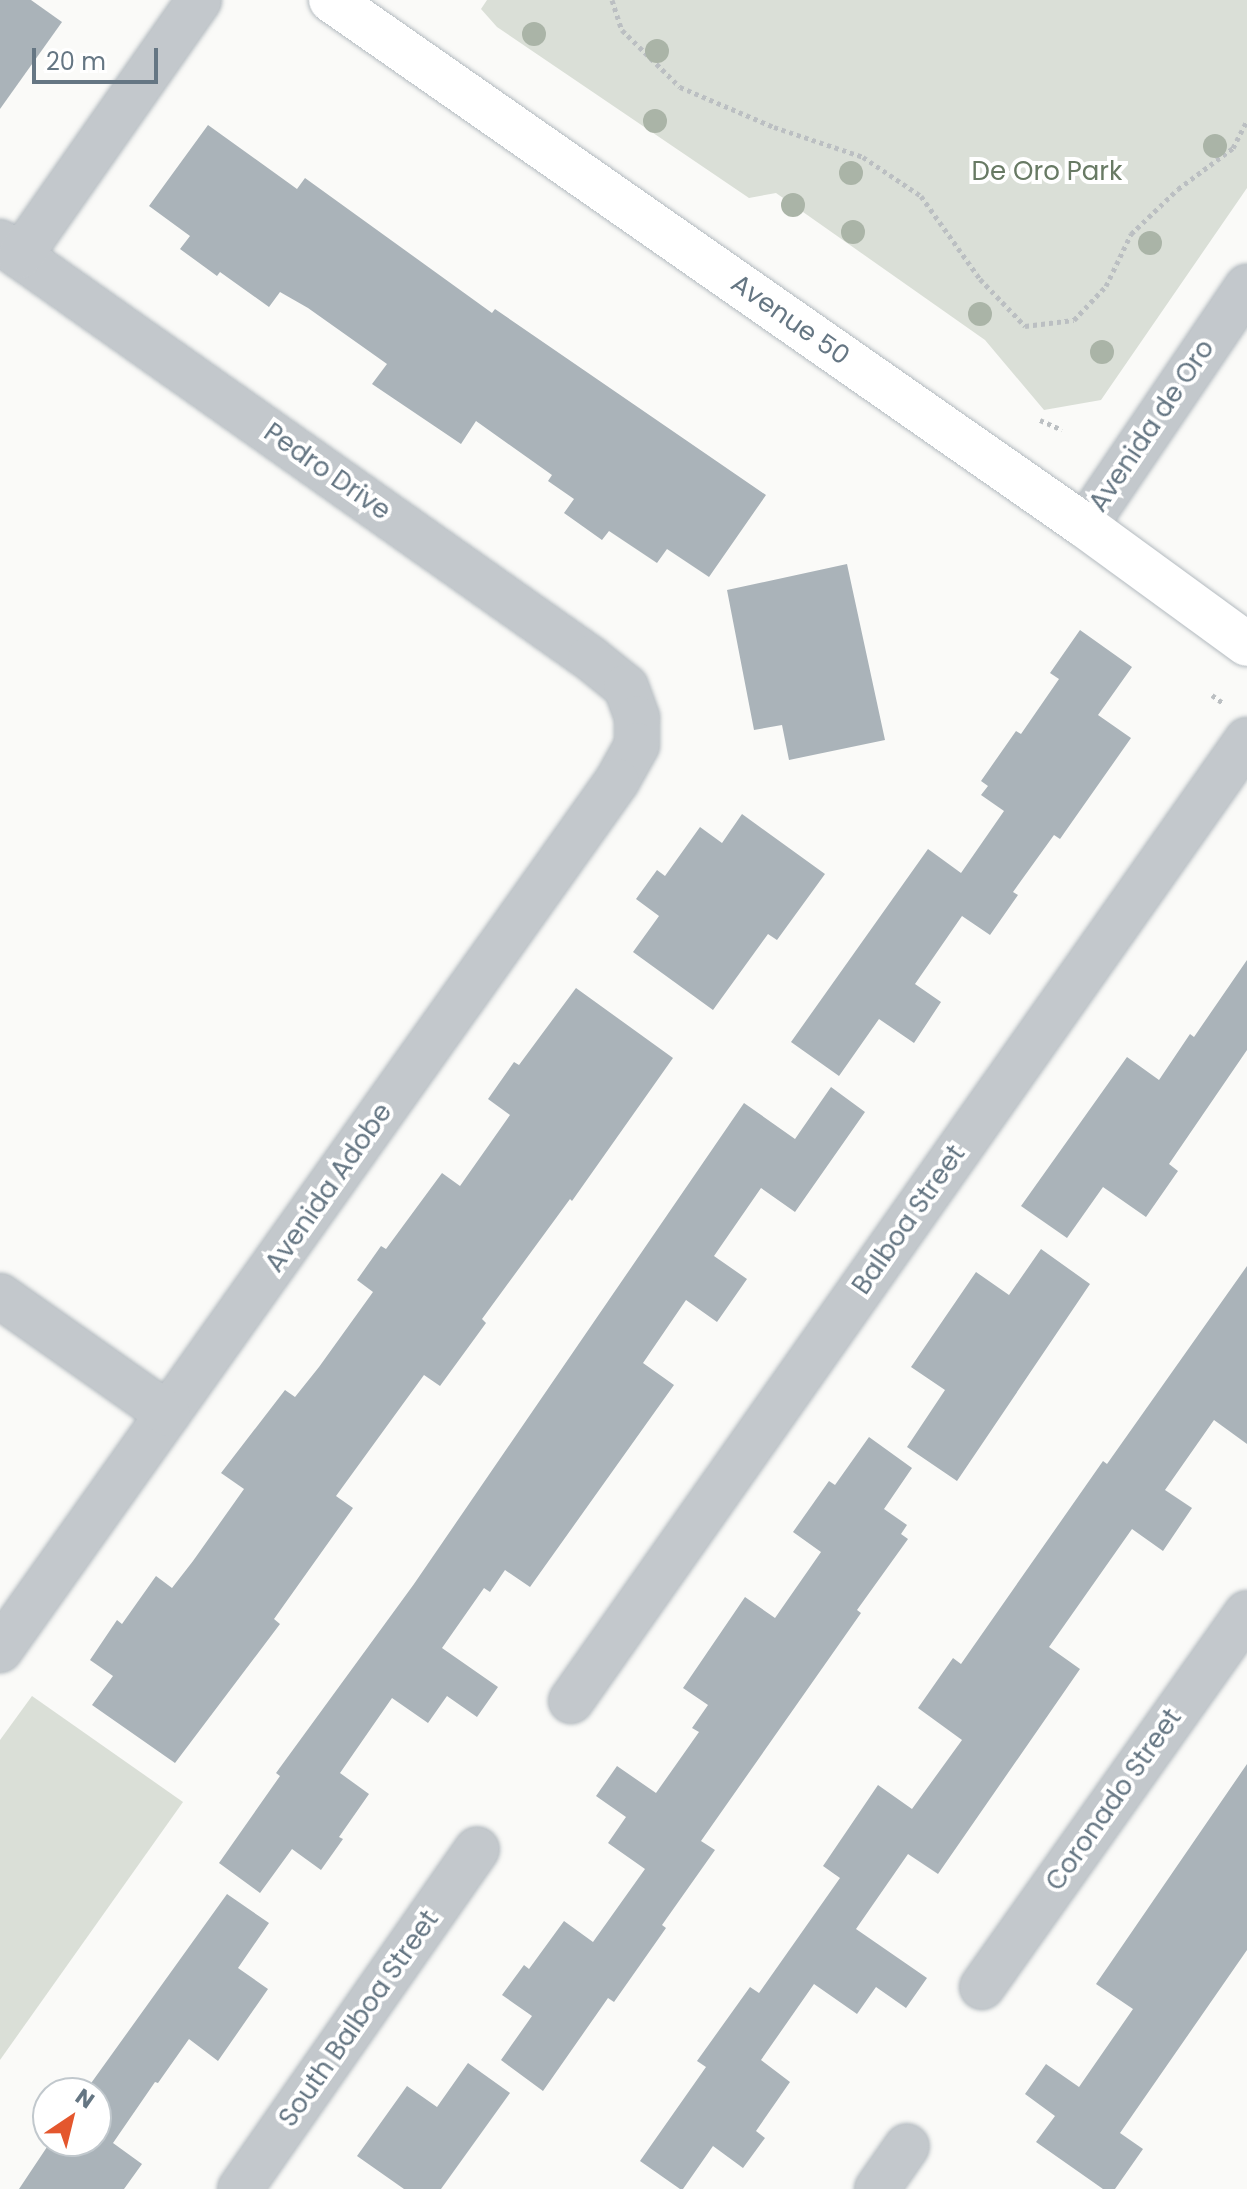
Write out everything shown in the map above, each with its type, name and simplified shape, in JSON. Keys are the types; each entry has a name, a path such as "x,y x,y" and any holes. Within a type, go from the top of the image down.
{"main road":[{"name":"Avenue 50","path":"331,0 1085,526 1247,644"}],"street":[{"path":"10,249 199,0"},
{"name":"Pedro Drive","path":"10,249 590,658 626,687 637,718"},
{"name":"Avenida de Oro","path":"1085,526 1247,287"},
{"name":"Avenida Adobe","path":"0,1650 617,781 637,745 637,718"},
{"name":"Balboa Street","path":"571,1701 1247,740"},
{"path":"0,1296 168,1414"},
{"name":"Coronado Street","path":"982,1987 1247,1613"},
{"name":"South Balboa Street","path":"240,2189 477,1849"},
{"path":"877,2189 907,2146"}],"path":[{"path":"612,0 622,30 680,87 774,127 863,157 921,196 980,279 1025,326 1074,320 1106,286 1131,234 1178,189 1233,148 1247,121"},
{"path":"1040,420 1062,430"}],"green space":[{"name":"De Oro Park","path":"487,0 1247,0 1247,188 1101,400 1044,410 985,340 776,193 749,198 497,27 481,9"},
{"path":"32,1696 183,1802 0,2060 0,1740"}],"building":[{"path":"0,0 31,0 62,22 0,109"},
{"path":"208,125 297,189 305,178 492,313 495,309 766,495 709,577 667,549 657,563 609,531 602,540 564,513 574,499 548,481 552,475 476,421 461,444 372,384 387,364 308,308 280,292 269,307 220,272 217,276 180,249 190,236 149,206"},
{"path":"847,564 885,740 789,760 782,725 754,730 727,590"},
{"path":"1080,630 1132,667 1098,715 1131,738 1060,839 1054,835 1013,892 1018,895 990,935 962,916 915,984 941,1002 914,1043 879,1019 839,1076 791,1042 928,849 961,873 1004,811 981,795 988,786 981,781 1016,731 1021,734 1059,679 1050,673"},
{"path":"742,814 825,874 777,940 768,934 713,1010 633,952 659,916 636,899 657,870 665,876 700,827 722,843"},
{"path":"1247,960 1247,1050 1169,1164 1178,1171 1146,1217 1103,1187 1067,1238 1021,1206 1127,1057 1159,1080 1190,1034 1194,1037"},
{"path":"576,988 673,1058 572,1201 570,1199 482,1319 486,1323 440,1386 424,1375 336,1496 353,1508 274,1619 280,1624 175,1763 92,1705 113,1676 90,1660 117,1620 122,1624 156,1576 172,1588 193,1561 244,1489 221,1473 285,1390 295,1397 373,1292 357,1280 381,1246 386,1249 442,1173 460,1186 510,1115 488,1099 514,1062 519,1065"},
{"path":"831,1087 865,1112 795,1212 761,1188 714,1256 747,1279 717,1322 686,1300 643,1363 674,1385 530,1587 505,1570 490,1592 484,1588 442,1648 498,1687 477,1717 447,1696 428,1723 392,1698 340,1773 369,1794 339,1837 343,1839 321,1870 292,1849 260,1893 219,1863 280,1776 276,1773 414,1584 744,1103 795,1139"},
{"path":"1041,1249 1090,1284 957,1481 907,1447 945,1390 911,1367 976,1272 1009,1295"},
{"path":"1247,1266 1247,1444 1214,1420 1165,1490 1192,1508 1163,1551 1132,1529 1049,1647 1080,1669 938,1874 908,1854 856,1929 927,1978 906,2008 876,1987 857,2014 814,1984 761,2060 790,2082 756,2131 765,2138 743,2168 713,2146 680,2189 640,2161 706,2067 697,2061 750,1987 759,1993 840,1878 823,1866 878,1785 912,1809 962,1740 918,1708 953,1658 961,1664 1103,1461 1107,1464"},
{"path":"869,1437 912,1468 884,1509 907,1525 901,1534 908,1539 857,1610 861,1613 701,1841 715,1850 662,1925 666,1928 614,2002 608,1998 543,2091 501,2060 532,2016 502,1995 524,1965 529,1969 564,1921 593,1942 645,1869 608,1843 626,1817 596,1796 617,1766 656,1793 699,1732 692,1728 708,1705 683,1688 745,1597 775,1618 821,1552 793,1532 829,1481 835,1485"},
{"path":"1247,1764 1247,1950 1120,2133 1143,2149 1115,2189 1103,2189 1036,2142 1055,2116 1025,2094 1046,2064 1079,2087 1133,2009 1096,1984"},
{"path":"227,1894 269,1923 238,1968 268,1989 218,2061 189,2039 113,2143 142,2164 124,2189 19,2189 40,2157 112,2157 112,2077 95,2077"},
{"path":"468,2063 510,2093 441,2189 404,2189 357,2156 407,2086 437,2107"}]}
